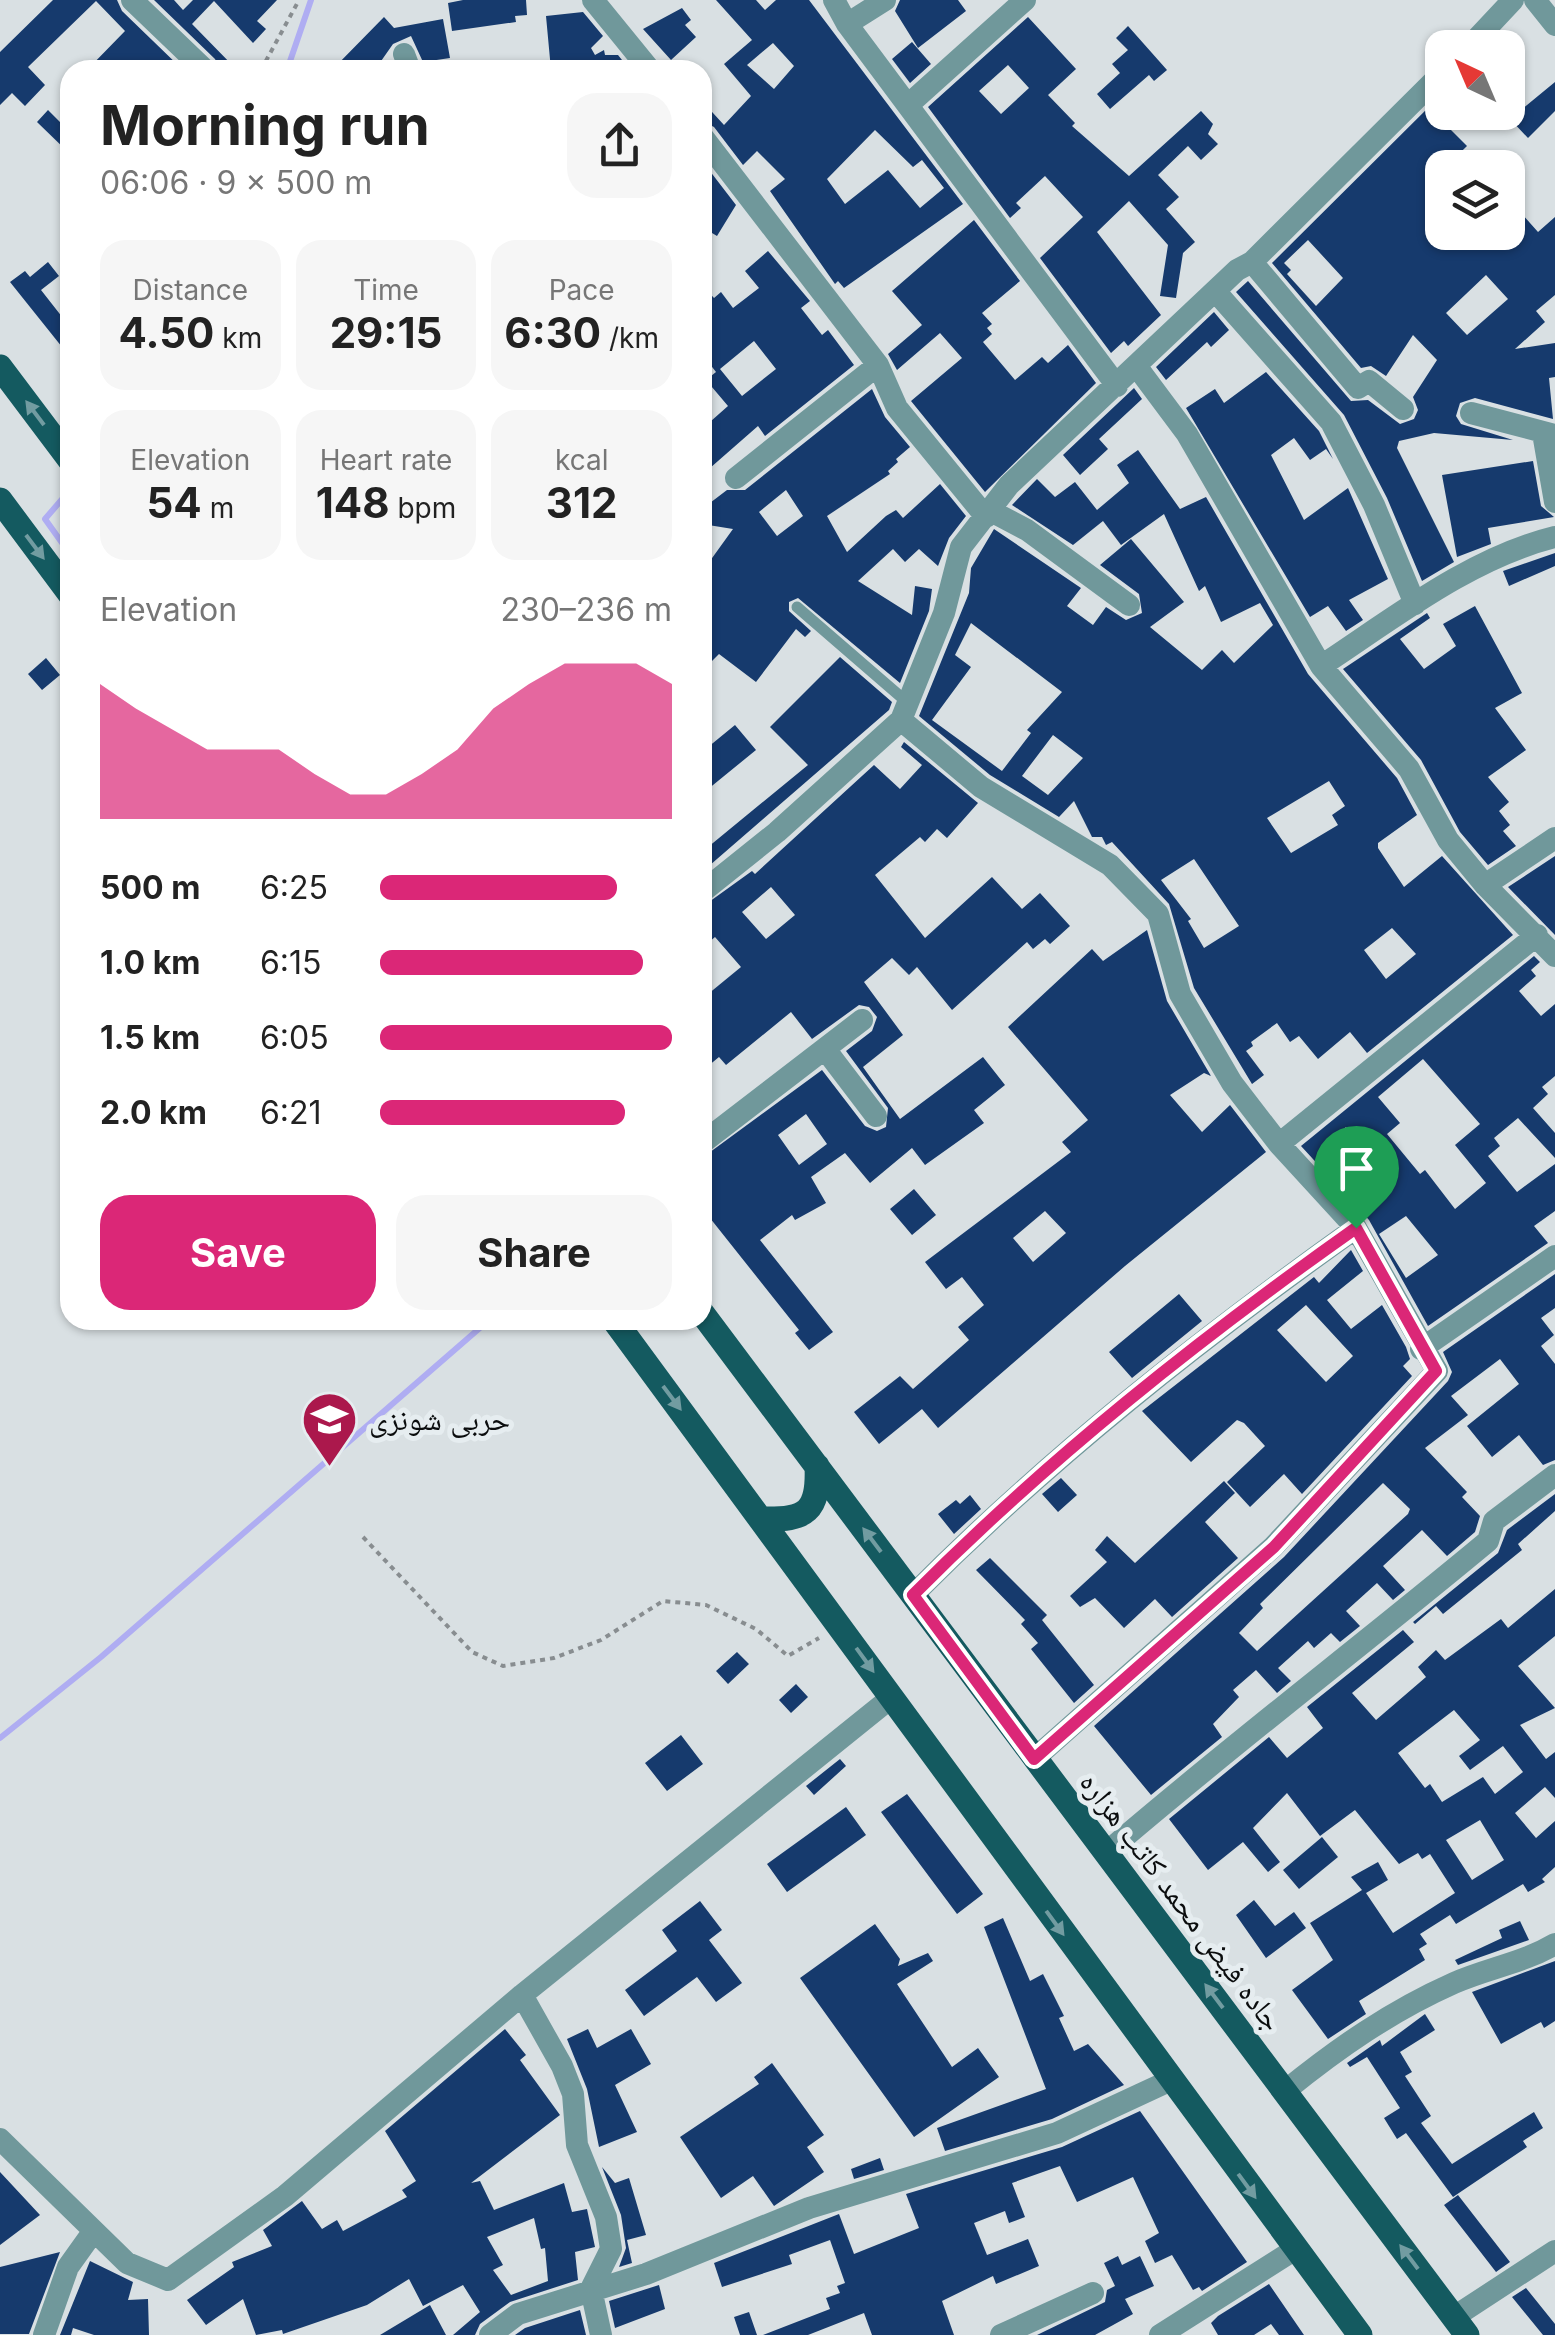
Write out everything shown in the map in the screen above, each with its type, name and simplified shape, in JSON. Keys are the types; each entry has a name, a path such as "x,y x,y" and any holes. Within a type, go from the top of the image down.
{"main road":[{"path":"0,366 60,447"},
{"path":"0,500 60,581"},
{"name":"جاده فیض محمد کاتب هزاره","path":"712,1326 1460,2326"},
{"path":"621,1330 763,1519 1169,2081 1360,2335"},
{"path":"763,1519 794,1520 811,1507 818,1490 817,1466"}],"street":[{"path":"132,0 195,60"},
{"path":"594,0 642,60"},
{"path":"834,0 847,24 1117,386"},
{"path":"847,24 885,0"},
{"path":"908,105 1025,0"},
{"path":"1485,30 1513,0"},
{"path":"1535,0 1555,25"},
{"path":"712,884 777,832 904,712 944,613 962,547 1008,485 1237,270 1252,262 1425,90"},
{"path":"712,149 878,365 897,408 988,514 1027,530 1129,605"},
{"path":"1252,262 1358,388 1369,381 1403,409"},
{"path":"1216,292 1331,422 1374,505 1415,604"},
{"path":"736,478 878,365"},
{"path":"1136,367 1187,434 1321,666 1409,768 1448,840 1484,886 1555,956"},
{"path":"1471,413 1549,434 1555,502"},
{"path":"1321,666 1415,604 1518,546 1555,537"},
{"path":"904,712 981,787 1110,866 1158,914 1180,994 1232,1084 1279,1144 1356,1228 1420,1349 1436,1371 1353,1466 1211,1606 1118,1680 1034,1759"},
{"path":"1484,886 1555,838"},
{"path":"1279,1144 1536,935"},
{"path":"712,1135 862,1020"},
{"path":"825,1049 876,1116"},
{"path":"913,1595 1003,1504 1219,1325 1356,1228"},
{"path":"1420,1349 1555,1256"},
{"path":"1106,1852 1208,1765 1488,1541 1494,1521 1555,1475"},
{"path":"0,2139 126,2263 168,2280 284,2196 522,1995 892,1697"},
{"path":"1284,2091 1356,2033 1456,1982 1528,1960 1555,1944"},
{"path":"522,1995 568,2080 577,2145 606,2217 611,2249 590,2289 601,2335"},
{"path":"490,2335 518,2314 646,2274 809,2208 1057,2133 1169,2081"},
{"path":"44,2335 68,2267 93,2232"},
{"path":"1160,2335 1294,2250"},
{"path":"1460,2326 1555,2252"},
{"path":"1002,2335 1092,2293"}],"lane":[{"path":"797,608 904,712"}],"path":[{"path":"266,60 298,0"},
{"path":"363,1537 472,1652 503,1666 554,1658 600,1640 663,1601 706,1605 756,1629 788,1656 841,1626"}],"building":[{"path":"53,0 117,0 122,11 173,60 97,60 125,31 96,1 28,67 45,85 25,106 12,93 0,105 0,52"},
{"path":"154,0 174,0 183,10 193,0 277,0 257,21 266,29 253,43 214,1 192,24 227,60 215,59"},
{"path":"526,0 527,15 515,16 516,22 452,31 448,3"},
{"path":"716,0 756,0 765,10 776,0 809,0 963,204 844,288 838,281 835,284 770,191 785,179 757,151 743,165 712,126 712,112 724,125 751,96 724,64 752,40","holes":["773,43 794,66 774,89 747,65","875,130 913,167 922,160 944,188 920,208 888,170 845,204 827,179"]},
{"path":"900,0 958,0 966,11 918,48 895,11"},
{"path":"682,8 691,20 685,25 696,37 671,60 643,29"},
{"path":"583,12 603,36 591,48 595,55 604,50 605,55 618,55 622,60 550,60 546,16"},
{"path":"384,17 394,28 443,19 450,58 422,60 411,36 393,44 382,60 342,60"},
{"path":"1028,17 1076,69 1048,95 1075,123 1072,126 1129,176 1201,111 1213,124 1208,134 1218,144 1201,160 1188,146 1158,175 1179,197 1166,209 1195,242 1183,253 1176,298 1160,296 1168,245 1129,201 1097,232 1161,315 1128,346 1124,341 1111,353 1040,258 1083,217 1045,176 1016,203 1021,208 1010,218 928,107","holes":["1008,65 1029,88 1001,114 979,91"]},
{"path":"1128,26 1167,70 1154,81 1149,75 1110,109 1097,94 1120,73 1112,64 1128,50 1116,38"},
{"path":"912,42 931,64 910,83 892,59"},
{"path":"1555,82 1555,111 1528,138 1520,130 1525,130 1525,107"},
{"path":"48,110 60,122 60,144 37,122"},
{"path":"1425,111 1425,130 1451,130 1467,146 1463,150 1425,150 1425,250 1525,250 1525,217 1538,232 1555,217 1555,295 1536,311 1545,322 1515,349 1555,343 1555,377 1549,378 1553,419 1475,398 1460,403 1456,416 1461,424 1513,440 1434,433 1399,441 1397,448 1454,562 1422,581 1387,498 1344,415 1236,292 1248,281 1351,401 1368,400 1400,424 1414,419 1418,410 1413,397 1437,360 1413,335 1386,376 1371,366 1361,368 1272,263","holes":["1308,240 1343,278 1316,306 1287,274 1291,270 1284,263","1486,275 1508,299 1467,335 1446,313"]},
{"path":"712,174 736,205 717,236 712,233"},
{"path":"974,220 1020,281 982,313 992,324 987,328 992,334 983,342 1015,380 1042,357 1048,363 1068,345 1096,383 985,492 911,401 962,358 940,333 897,370 888,354 922,325 892,291"},
{"path":"768,251 810,301 801,308 822,335 828,330 854,365 765,436 758,426 712,466 712,420 728,406 712,387 712,375 716,372 712,367 712,296 721,292 733,308 759,288 745,271","holes":["754,341 776,369 742,396 720,369"]},
{"path":"48,262 59,276 41,290 60,314 60,344 10,282 25,271 30,277"},
{"path":"1214,312 1229,330 1211,347 1207,342 1166,380 1156,367"},
{"path":"1266,372 1319,431 1333,459 1326,449 1310,460 1294,438 1271,455 1304,520 1348,488 1388,579 1349,600 1363,620 1346,631 1328,606 1310,617 1186,408 1215,389 1224,403"},
{"path":"1134,388 1142,399 1099,439 1108,449 1080,475 1063,455"},
{"path":"872,389 885,417 910,447 896,459 890,474 827,516 847,552 886,516 896,510 903,518 940,484 966,516 949,538 938,566 919,549 905,562 893,549 858,581 912,615 915,586 932,589 929,611 900,683 798,598 789,602 789,611 811,631 805,637 796,629 756,682 719,654 712,661 712,558 733,529 712,526 712,501 727,490 745,490","holes":["786,490 803,516 777,536 759,512"]},
{"path":"1138,450 1180,509 1206,497 1308,674 1397,778 1417,815 1378,843 1404,887 1442,856 1513,935 1367,1053 1350,1032 1318,1059 1299,1036 1290,1042 1277,1023 1251,1042 1253,1046 1246,1051 1264,1075 1252,1084 1194,988 1169,904 1112,842 1106,845 1102,837 1092,837 1074,801 1059,817 990,775 919,716 969,593 971,568 994,529 1081,588 1067,606 1093,625 1106,607 1126,620 1142,613 1139,594 1100,565 1131,539 1184,602 1150,627 1202,670 1222,650 1234,663 1273,625 1260,603 1221,622 1205,586 1199,591 1164,514 1121,545 1103,521 1073,545 1012,505 1037,479 1055,497 1075,482 1097,510 1129,483 1117,465","holes":["971,623 1062,692 1027,730 1031,733 1002,771 932,720 971,667 955,655","1053,735 1083,758 1048,795 1022,776","1329,781 1345,806 1332,815 1338,825 1291,853 1267,818","1194,859 1239,926 1204,948 1188,921 1191,919 1161,880","1392,928 1416,954 1386,979 1364,950"]},
{"path":"1533,461 1541,506 1554,517 1488,528 1491,544 1457,557 1442,475"},
{"path":"1555,553 1555,566 1509,586 1503,571"},
{"path":"1475,606 1522,693 1495,708 1526,750 1488,777 1509,802 1499,811 1510,825 1503,831 1516,846 1488,865 1460,832 1421,760 1343,669 1427,613 1430,618 1400,639 1424,669 1456,646 1443,624"},
{"path":"840,657 892,702 889,710 712,863 712,844 808,765 770,727"},
{"path":"46,658 60,675 42,690 28,674"},
{"path":"735,725 756,750 712,786 712,744"},
{"path":"904,742 978,803 947,838 937,829 925,842 920,837 875,875 925,938 992,877 1022,909 1040,893 1070,926 1050,944 1045,939 1033,949 1027,942 952,1010 917,967 909,975 892,958 864,982 903,1035 863,1067 900,1119 983,1057 1005,1085 974,1110 984,1123 925,1165 912,1148 870,1183 845,1153 811,1177 826,1203 795,1220 792,1215 760,1240 833,1332 809,1350 795,1333 799,1330 712,1221 712,1151 822,1070 865,1126 877,1131 886,1127 888,1108 846,1051 872,1031 877,1017 869,1007 859,1005 812,1039 791,1012 726,1065 719,1057 712,1063 712,991 741,967 715,937 712,940 712,900 752,871 755,874 874,765 900,789 922,765 901,747","holes":["771,887 795,915 766,939 742,912","806,1114 827,1144 799,1165 778,1135"]},
{"path":"1555,856 1555,935 1508,887"},
{"path":"1147,930 1167,1001 1211,1076 1204,1073 1170,1095 1202,1132 1230,1105 1266,1152 1125,1266 938,1428 922,1409 879,1444 854,1412 900,1376 913,1389 969,1340 958,1327 984,1305 962,1277 946,1289 925,1262 1071,1152 1062,1142 1088,1120 1008,1027 1092,949 1103,961","holes":["1045,1211 1066,1233 1033,1262 1013,1238"]},
{"path":"1534,956 1540,962 1531,970 1536,976 1519,991 1541,1016 1555,1004 1555,1076 1542,1087 1548,1094 1533,1108 1555,1133 1555,1158 1518,1118 1494,1138 1500,1146 1488,1156 1517,1192 1555,1164 1555,1211 1534,1226 1548,1243 1428,1326 1369,1220 1301,1146","holes":["1423,1059 1480,1124 1455,1145 1486,1183 1455,1209 1425,1170 1420,1174 1387,1134 1400,1123 1378,1097","1346,1127 1366,1151 1343,1171 1322,1148","1406,1216 1438,1255 1406,1278 1379,1234"]},
{"path":"914,1189 936,1215 912,1235 890,1209"},
{"path":"1351,1250 1363,1271 1327,1300 1351,1329 1382,1305 1406,1347 1410,1359 1403,1366 1412,1376 1302,1494 1284,1474 1250,1507 1227,1482 1265,1446 1244,1423 1237,1420 1191,1462 1142,1411 1314,1277 1319,1283","holes":["1306,1305 1353,1356 1326,1382 1277,1330"]},
{"path":"1555,1274 1555,1308 1541,1318 1554,1335 1541,1346 1555,1364 1555,1460 1543,1465 1519,1435 1492,1457 1467,1426 1519,1384 1500,1359 1451,1396 1468,1415 1425,1448 1467,1492 1462,1497 1480,1516 1475,1532 1447,1556 1422,1530 1383,1566 1405,1590 1393,1600 1377,1583 1346,1611 1360,1626 1340,1642 1331,1633 1314,1648 1308,1641 1278,1668 1291,1681 1277,1693 1256,1670 1233,1690 1239,1697 1213,1724 1222,1737 1151,1795 1094,1726 1284,1557 1448,1381 1452,1372 1443,1352","holes":["1383,1483 1410,1509 1257,1651 1239,1633 1263,1608 1260,1604"]},
{"path":"1179,1294 1202,1321 1132,1378 1109,1352"},
{"path":"1061,1478 1077,1495 1058,1512 1042,1494"},
{"path":"1224,1481 1235,1493 1205,1522 1238,1558 1172,1617 1155,1599 1124,1628 1095,1598 1080,1607 1070,1596 1107,1562 1095,1550 1107,1536 1135,1563"},
{"path":"1555,1494 1555,1511 1518,1544 1522,1550 1443,1614 1436,1606 1413,1622 1498,1553 1507,1530"},
{"path":"970,1495 981,1509 954,1534 938,1514"},
{"path":"990,1558 1047,1615 1042,1620 1094,1685 1074,1703 1031,1649 1038,1643 1021,1624 1025,1620 976,1570"},
{"path":"1555,1589 1555,1636 1518,1666 1555,1708 1520,1725 1546,1759 1555,1752 1555,1798 1545,1787 1515,1813 1536,1838 1555,1821 1555,1867 1542,1879 1545,1882 1528,1892 1523,1884 1456,1924 1450,1915 1420,1934 1427,1944 1419,1949 1425,1960 1359,2001 1366,2014 1328,2039 1292,1990 1333,1960 1310,1923 1362,1890 1351,1877 1378,1862 1388,1880 1366,1893 1393,1933 1455,1893 1430,1854 1422,1859 1418,1853 1399,1864 1355,1810 1320,1836 1287,1793 1253,1828 1280,1862 1268,1872 1243,1842 1208,1870 1169,1819 1269,1737 1287,1758 1323,1728 1307,1707 1403,1630 1414,1642 1352,1693 1376,1720 1426,1677 1418,1667 1436,1650 1445,1660 1501,1619 1508,1628","holes":["1454,1710 1480,1740 1459,1756 1470,1770 1503,1746 1523,1772 1495,1794 1483,1777 1442,1802 1430,1784 1425,1788 1398,1753","1480,1820 1504,1860 1472,1880 1446,1840"]},
{"path":"737,1652 749,1664 728,1684 716,1671"},
{"path":"796,1684 808,1697 791,1713 779,1700"},
{"path":"681,1735 703,1764 667,1791 645,1763"},
{"path":"840,1759 846,1766 814,1795 806,1786"},
{"path":"907,1794 983,1894 957,1914 881,1812"},
{"path":"846,1807 866,1835 787,1892 767,1864"},
{"path":"1322,1837 1338,1857 1299,1889 1283,1870"},
{"path":"1254,1900 1275,1926 1294,1912 1306,1928 1266,1958 1236,1915"},
{"path":"700,1901 722,1930 709,1940 742,1983 716,2002 697,1977 644,2016 625,1990 677,1951 662,1930"},
{"path":"1003,1918 1030,1981 1043,1974 1064,2016 1059,2018 1074,2051 1088,2044 1124,2085 1052,2119 945,2151 937,2128 1046,2089 984,1927"},
{"path":"1520,1921 1529,1940 1458,1965 1455,1960 1502,1938 1499,1930"},
{"path":"875,1924 900,1959 898,1966 928,1953 933,1961 897,1984 952,2067 978,2048 999,2077 914,2137 800,1978"},
{"path":"1555,1961 1555,2021 1544,2028 1541,2022 1501,2044 1472,1992"},
{"path":"1425,2014 1435,2030 1400,2052 1412,2072 1405,2076 1431,2116 1421,2123 1452,2164 1534,2112 1543,2128 1523,2141 1527,2147 1453,2197 1406,2133 1397,2139 1384,2118 1400,2108 1367,2057 1350,2067 1347,2063 1380,2040 1382,2046"},
{"path":"505,2029 526,2055 520,2060 560,2115 471,2183 480,2181 494,2210 564,2183 572,2212 587,2209 595,2247 575,2252 578,2280 510,2302 480,2324 475,2335 453,2335 480,2312 463,2285 423,2306 409,2279 367,2305 283,2334 282,2330 256,2335 243,2299 206,2325 187,2300 234,2267 232,2262 272,2246 263,2230 302,2201 322,2229 337,2220 343,2231 407,2197 402,2190 416,2181 385,2131","holes":["534,2218 541,2249 545,2248 548,2281 511,2295 493,2270 503,2265 487,2237"]},
{"path":"588,2029 597,2048 631,2029 651,2064 615,2085 637,2132 599,2147 587,2089 567,2039"},
{"path":"772,2063 824,2135 807,2147 824,2172 774,2206 753,2176 721,2198 680,2137 759,2084 754,2077"},
{"path":"1140,2111 1247,2262 1202,2291 1199,2287 1193,2290 1172,2255 1155,2263 1145,2241 1159,2233 1133,2177 1077,2202 1060,2166 1012,2183 1025,2217 1009,2223 1005,2211 974,2223 987,2255 1028,2239 1039,2266 996,2284 993,2276 942,2301 954,2335 872,2335 864,2313 808,2335 763,2335 830,2309 826,2298 840,2293 837,2286 845,2283 830,2240 789,2255 792,2264 722,2287 714,2263 839,2214 854,2254 919,2228 906,2194 1062,2147"},
{"path":"880,2158 884,2170 854,2179 851,2169"},
{"path":"602,2167 615,2183 629,2178 646,2235 627,2240 632,2263 619,2267 626,2248 621,2215"},
{"path":"0,2172 40,2215 0,2245"},
{"path":"1458,2195 1510,2262 1496,2272 1444,2205"},
{"path":"60,2252 29,2334 0,2334 0,2267"},
{"path":"1118,2256 1122,2265 1140,2256 1154,2286 1125,2299 1133,2314 1095,2335 1037,2335 1105,2302 1107,2290 1115,2286 1104,2263"},
{"path":"90,2261 133,2282 128,2300 148,2299 149,2335 94,2335 73,2328 71,2335 60,2335"},
{"path":"1269,2284 1304,2335 1279,2335 1271,2324 1254,2335 1218,2335 1211,2323 1218,2316"},
{"path":"659,2285 665,2309 615,2328 609,2301"},
{"path":"1526,2288 1555,2324 1555,2335 1543,2335 1512,2297"},
{"path":"430,2305 446,2335 380,2335"},
{"path":"580,2310 586,2335 515,2335 525,2328"},
{"path":"749,2312 757,2335 740,2335 734,2317"}],"waterway":[{"path":"290,60 311,0"},
{"path":"60,502 45,519 60,540"},
{"path":"0,1738 101,1657 477,1330"}],"place":[{"name":"حربی شونزی","path":"330,1468"}],"route":[{"path":"1356,1228 1420,1349 1436,1371 1413,1401 1274,1547 1211,1606 1118,1680 1034,1759 913,1595 1003,1504 1219,1325 1356,1228"}]}
